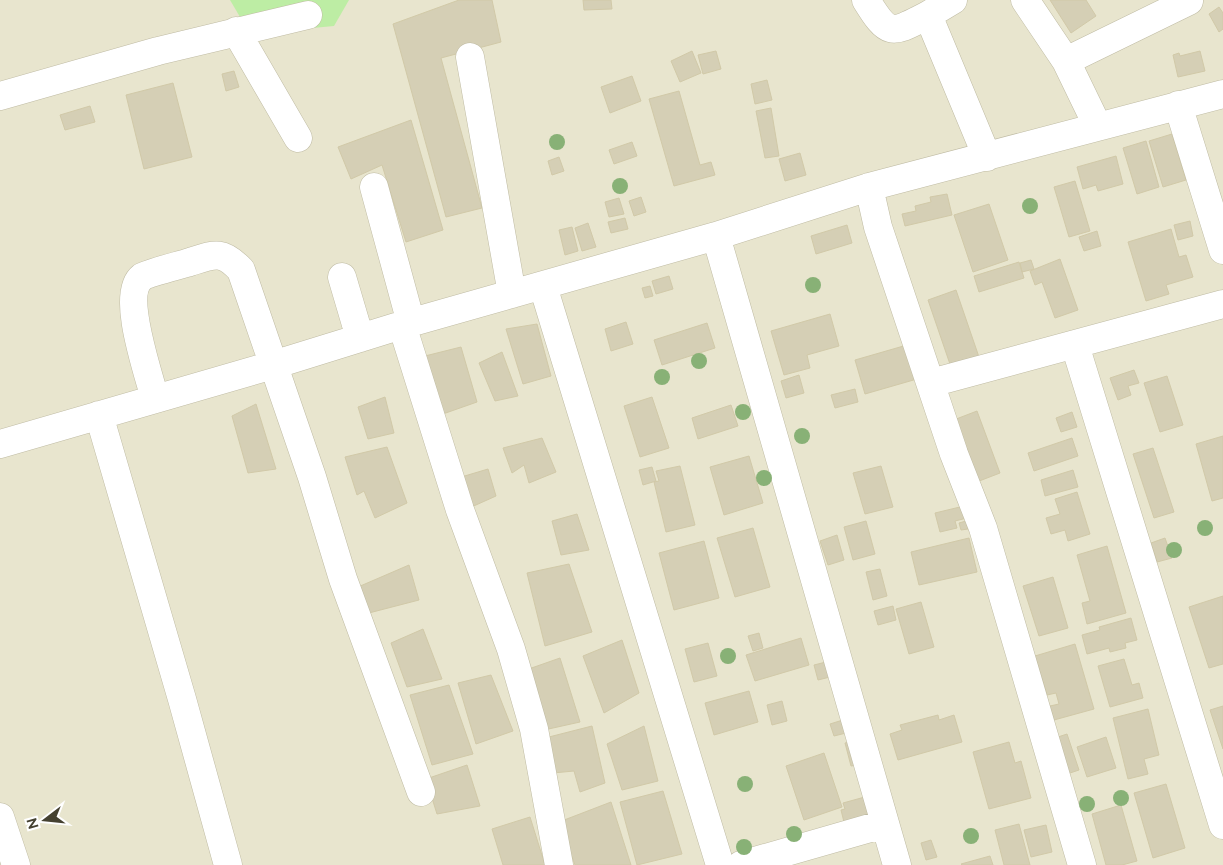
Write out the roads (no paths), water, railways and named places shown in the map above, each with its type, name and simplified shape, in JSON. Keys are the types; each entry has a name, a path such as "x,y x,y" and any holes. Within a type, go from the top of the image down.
{"street":[{"path":"866,0 879,21 888,28 900,29 953,0"},
{"path":"1025,0 1066,61 1098,127"},
{"path":"1066,61 1189,1"},
{"path":"0,96 158,51 308,15"},
{"path":"928,15 988,157"},
{"path":"236,31 298,138"},
{"path":"470,57 512,294"},
{"path":"0,444 273,365 406,324 716,236 870,187 1223,94"},
{"path":"1178,105 1223,250"},
{"path":"374,187 406,324 460,510 511,649 531,720 559,865"},
{"path":"870,187 878,227 954,454 983,528 1082,865"},
{"path":"716,236 897,865"},
{"path":"155,399 134,315 135,288 143,277 207,256 220,254 232,260 241,270 312,477 343,580 422,792"},
{"path":"342,277 360,338"},
{"path":"543,286 720,865"},
{"path":"931,383 1223,304"},
{"path":"1075,345 1223,825"},
{"path":"99,415 182,699 228,865"},
{"path":"0,817 16,865"},
{"path":"741,865 884,824"}]}
